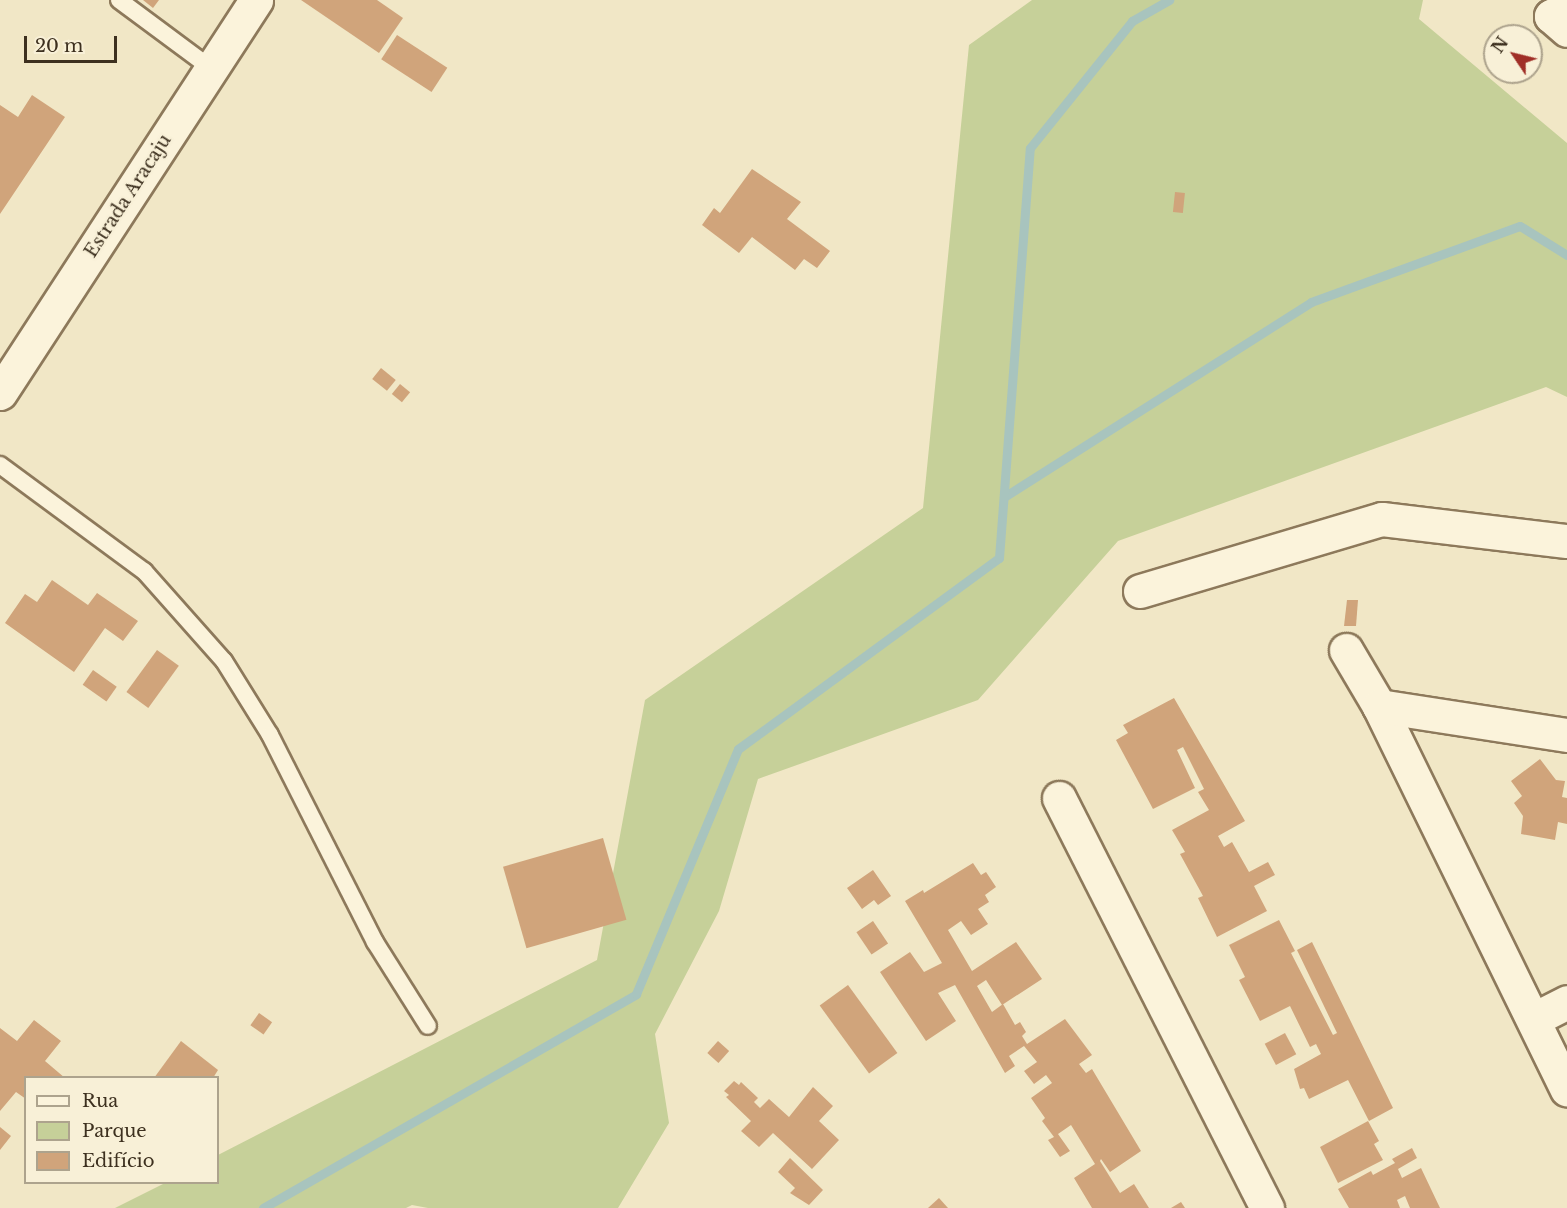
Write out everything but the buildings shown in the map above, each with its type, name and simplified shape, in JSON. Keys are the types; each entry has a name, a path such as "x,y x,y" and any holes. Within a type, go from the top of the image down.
{"street":[{"name":"Estrada Aracaju","path":"0,393 256,0"},
{"path":"1567,8 1551,16 1567,30"},
{"path":"1140,591 1382,519 1567,541"},
{"path":"1346,650 1379,706 1567,1089"},
{"path":"1379,706 1567,735"},
{"path":"1059,798 1267,1208"},
{"path":"1534,1019 1567,1002"}],"lane":[{"path":"118,0 212,69"},
{"path":"0,465 144,571 224,661 270,735 375,942 428,1026"}],"green space":[{"path":"1032,0 1423,0 1419,19 1483,73 1483,84 1497,84 1567,143 1567,397 1546,387 1118,541 978,700 758,779 719,911 655,1034 669,1123 618,1208 428,1208 412,1205 406,1208 115,1208 163,1184 219,1184 219,1154 597,960 645,700 923,508 969,45"}],"waterway":[{"path":"263,1208 636,994 738,749 999,558 1030,148 1132,21 1169,0"},
{"path":"1004,497 1311,302 1520,226 1567,255"}]}
